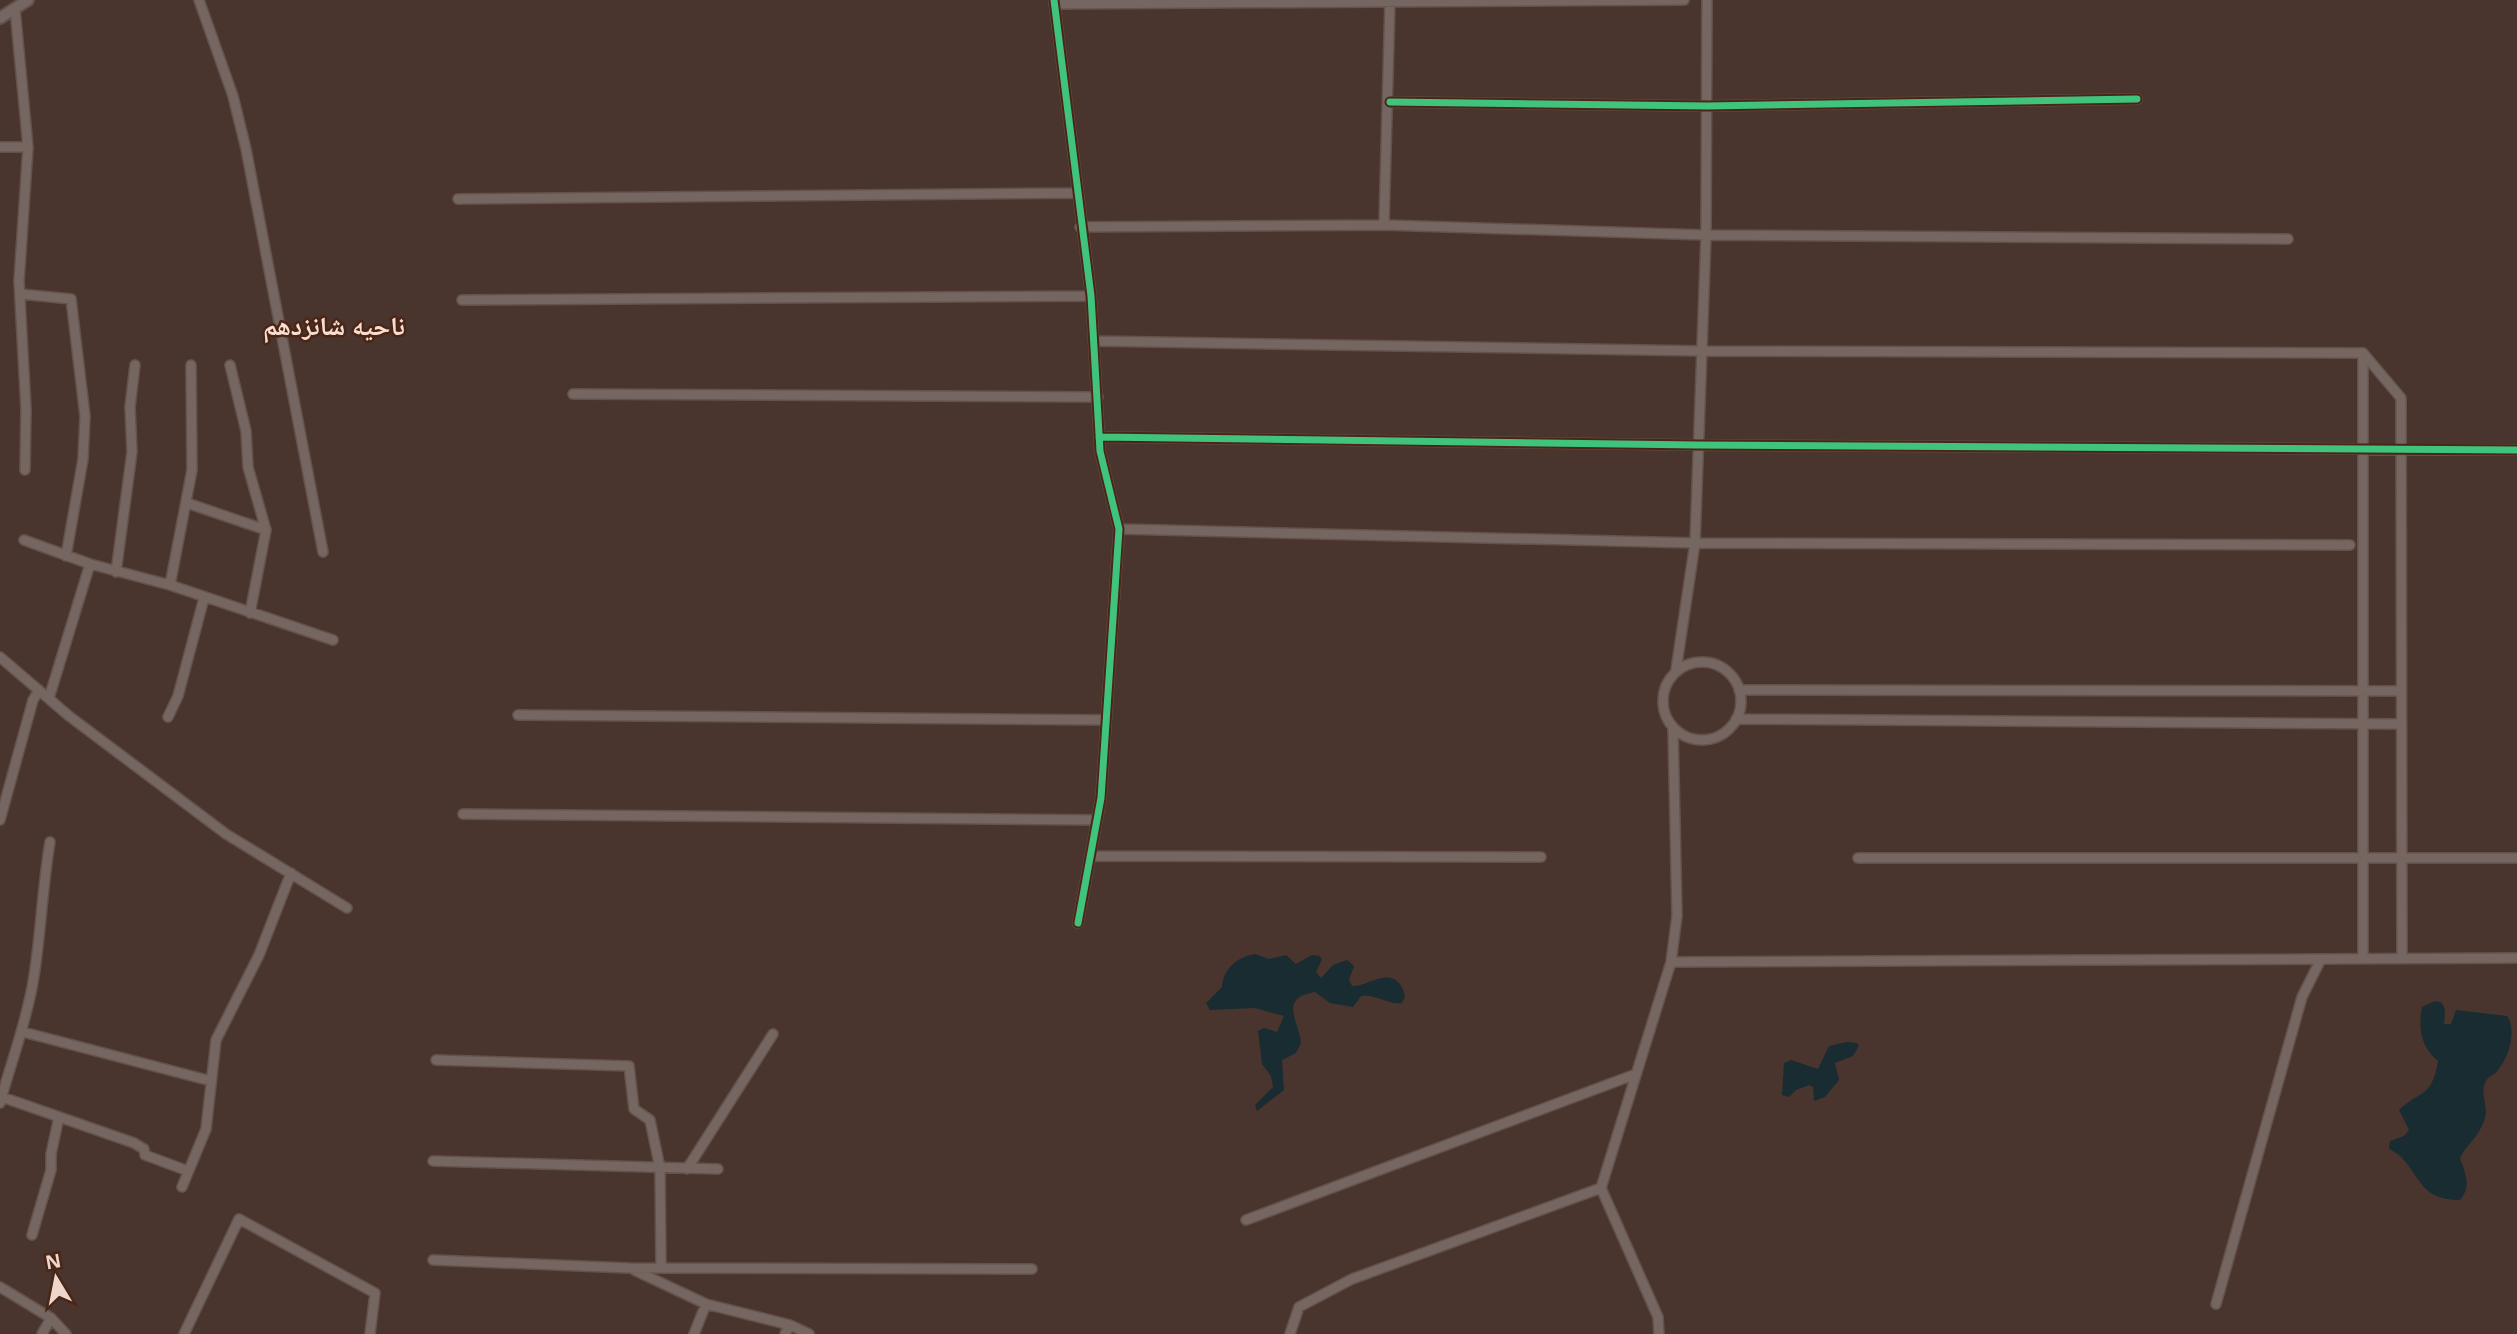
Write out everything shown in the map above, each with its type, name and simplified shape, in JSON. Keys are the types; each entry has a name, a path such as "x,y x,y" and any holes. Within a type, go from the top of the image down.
{"street":[{"path":"0,18 28,0"},
{"path":"199,0 233,96 246,149 323,552"},
{"path":"1384,225 1390,102 1390,0"},
{"path":"1078,923 1097,820 1119,529 1099,437 1091,296 1080,227 1054,2 1684,0"},
{"path":"1659,1334 1658,1317 1601,1188 1671,962 1677,916 1673,729 1662,706 1663,690 1676,670 1695,543 1706,235 1707,0"},
{"path":"15,9 28,147 20,294 26,470"},
{"path":"1390,102 1708,106 2137,99"},
{"path":"0,147 28,147"},
{"path":"458,199 1076,193"},
{"path":"1080,227 1384,225 1706,235 2287,239"},
{"path":"20,294 71,299 85,416 83,459 66,556"},
{"path":"462,300 1091,296"},
{"path":"1094,341 1703,351 2363,353"},
{"path":"2362,959 2365,858 2363,353"},
{"path":"2363,353 2400,398 2402,958"},
{"path":"116,572 132,452 130,407 135,365"},
{"path":"170,585 192,470 191,365"},
{"path":"230,365 246,431 248,467 266,530 250,613"},
{"path":"573,394 1098,397"},
{"path":"1099,437 1698,445 2517,450"},
{"path":"187,503 266,530"},
{"path":"1119,529 1695,543 2350,545"},
{"path":"24,540 90,564 170,585 333,640"},
{"path":"48,698 90,564"},
{"path":"168,717 178,696 204,598"},
{"path":"0,657 48,698 226,834 347,908"},
{"path":"1673,729 1691,739 1706,741 1721,736 1740,712 1739,690 1727,670 1713,663 1697,662 1676,670"},
{"path":"0,820 33,700 39,690"},
{"path":"1739,690 2401,691"},
{"path":"518,715 1106,720"},
{"path":"1736,719 2401,724"},
{"path":"463,814 1097,820"},
{"path":"50,842 42,890 34,980 23,1032 1,1100 134,1143 144,1149 145,1155 188,1171"},
{"path":"1090,856 1541,857"},
{"path":"1858,858 2517,858"},
{"path":"182,1187 206,1129 216,1040 259,955 291,873"},
{"path":"1671,962 2517,958"},
{"path":"2216,1304 2302,997 2321,959"},
{"path":"23,1032 211,1081"},
{"path":"687,1169 773,1034"},
{"path":"436,1060 625,1064 631,1070 634,1109 650,1120 660,1168 660,1268"},
{"path":"1246,1220 1636,1074"},
{"path":"32,1235 51,1170 51,1154 59,1117"},
{"path":"433,1161 718,1170"},
{"path":"1290,1334 1299,1307 1352,1279 1601,1188"},
{"path":"184,1334 239,1219 375,1293 370,1334"},
{"path":"433,1259 629,1268 1032,1269"},
{"path":"629,1268 706,1304 809,1334"},
{"path":"0,1287 51,1318 66,1334"},
{"path":"694,1334 706,1304"},
{"path":"42,1334 51,1318"}],"water":[{"path":"1255,954 1269,959 1286,955 1296,964 1312,955 1319,956 1322,959 1316,972 1321,978 1333,965 1347,960 1354,966 1349,980 1352,986 1388,978 1401,985 1405,996 1402,1003 1397,1003 1361,996 1353,1007 1330,1003 1315,992 1297,999 1293,1012 1301,1043 1296,1053 1282,1060 1284,1090 1257,1111 1255,1105 1273,1087 1271,1076 1262,1064 1258,1031 1264,1028 1277,1032 1284,1016 1255,1008 1210,1010 1206,1003 1222,987 1225,975 1232,965"},
{"path":"2435,1001 2442,1003 2445,1010 2444,1024 2451,1024 2456,1010 2507,1016 2511,1029 2510,1043 2502,1065 2487,1079 2484,1086 2486,1113 2483,1124 2460,1158 2467,1185 2460,1200 2430,1193 2401,1157 2389,1148 2390,1141 2404,1136 2409,1130 2399,1110 2429,1087 2435,1073 2438,1061 2424,1044 2420,1023 2422,1007"},
{"path":"1857,1043 1859,1046 1853,1056 1835,1063 1839,1080 1825,1097 1814,1101 1813,1087 1809,1085 1796,1090 1789,1097 1782,1095 1784,1063 1791,1060 1818,1069 1829,1046"}],"cycle path":[{"path":"1054,0 1091,296 1100,451 1119,529 1101,798 1078,923"},
{"path":"1390,102 1708,106 2137,99"},
{"path":"1099,437 1698,445 2517,450"}],"district":[{"name":"ناحیه شانزدهم","path":"334,326"}]}
